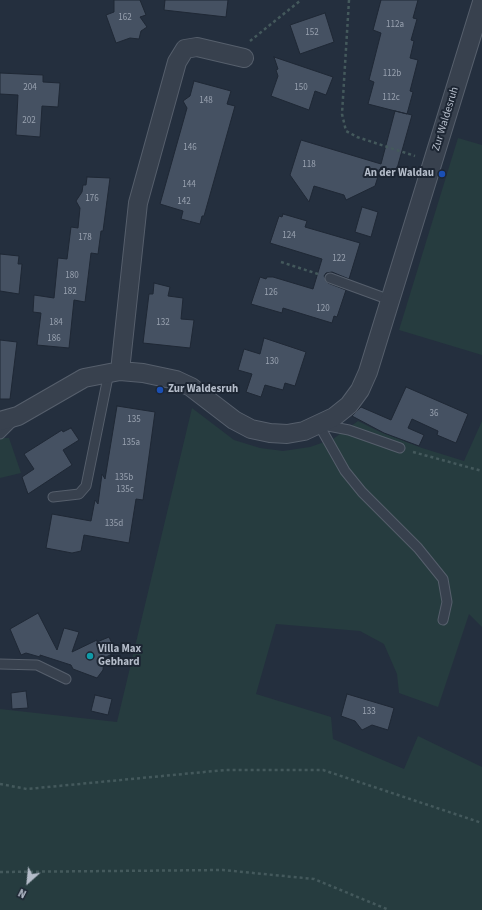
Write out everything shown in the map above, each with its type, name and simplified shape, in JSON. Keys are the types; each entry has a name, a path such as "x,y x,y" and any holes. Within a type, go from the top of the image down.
{"street":[{"name":"Zur Waldesruh","path":"0,421 18,416 84,378 115,372 143,373 176,380 191,387 234,420 251,429 270,433 287,434 304,431 334,417 349,405 360,390 368,372 482,2"},
{"path":"115,372 138,203 177,62 185,49 198,47 244,58"}],"lane":[{"path":"330,278 390,300"},
{"path":"53,496 79,494 86,486 115,372"},
{"name":"Zur Waldesruh","path":"0,434 18,416"},
{"path":"319,425 349,430 400,448"},
{"path":"319,425 345,471 362,492 418,548 442,579 447,602 443,620"},
{"path":"0,664 38,665 66,679"}],"path":[{"path":"244,58 251,40 301,0"},
{"path":"349,0 342,114 346,131 357,138 433,162"},
{"path":"280,262 330,278"},
{"path":"400,448 482,471"},
{"path":"0,784 27,789 225,770 323,770 482,823"},
{"path":"0,872 223,870 307,878 314,879 389,910"}],"green space":[{"path":"458,138 482,145 482,355 399,330"},
{"path":"192,408 234,440 260,448 283,451 310,447 333,439 358,421 378,431 422,448 464,461 482,421 482,627 469,614 438,707 399,693 397,674 384,644 360,631 276,624 256,694 331,717 333,739 404,769 418,736 482,767 482,910 0,910 0,709 117,722"},
{"path":"0,438 9,438 21,473 0,478"}],"building":[{"path":"114,0 140,0 146,15 140,17 147,27 141,31 139,39 130,38 116,43 106,15 114,12"},
{"path":"165,0 228,0 226,17 164,10"},
{"path":"381,0 418,0 413,18 417,19 411,40 414,41 410,58 418,60 410,91 413,92 407,114 368,104 374,82 369,80 381,33 373,30"},
{"path":"325,13 334,42 300,54 290,25"},
{"path":"274,57 333,77 326,95 315,91 309,110 271,96 278,76 276,70 278,69"},
{"path":"0,73 43,75 43,82 60,83 58,107 42,106 40,137 16,135 18,95 0,94"},
{"path":"194,81 231,91 227,104 235,106 204,216 202,216 200,224 181,219 183,211 160,204 187,108 183,101 190,96"},
{"path":"395,111 412,115 396,172 381,167 375,186 346,200 344,195 314,186 309,202 290,175 301,140 381,164"},
{"path":"87,177 110,178 103,231 101,231 98,254 91,253 85,302 74,300 69,348 37,345 41,313 33,312 34,295 54,298 58,258 67,259 71,227 78,228 80,208 76,201 82,192 83,185 86,185"},
{"path":"362,207 378,212 371,237 355,232"},
{"path":"283,214 307,221 305,227 360,243 349,279 332,272 326,273 324,276 328,283 346,290 337,317 334,316 332,323 283,308 282,313 251,304 260,277 266,279 267,277 273,277 313,289 322,259 270,243 279,216 282,217"},
{"path":"0,254 19,256 18,264 22,264 19,294 0,291"},
{"path":"154,283 170,287 168,296 183,298 181,319 194,320 190,348 143,343 149,294 153,294"},
{"path":"264,338 306,352 295,386 285,383 283,390 265,385 261,397 246,392 252,374 238,370 244,349 260,354"},
{"path":"0,340 17,342 10,399 0,399"},
{"path":"406,387 468,414 456,443 437,435 438,431 412,419 408,428 424,435 419,446 384,433 352,416 361,407 391,420"},
{"path":"117,406 155,412 143,500 136,499 129,543 84,535 81,551 72,553 46,548 52,514 91,521 95,500 98,504 102,474 105,479"},
{"path":"71,428 79,440 63,450 72,465 28,494 22,477 34,469 24,454 62,430 63,432"},
{"path":"38,613 57,650 64,628 79,632 72,652 97,640 97,642 109,637 116,652 104,658 103,670 97,678 73,669 71,665 40,655 40,657 26,653 21,655 10,629"},
{"path":"26,691 28,708 12,709 11,693"},
{"path":"347,694 394,708 388,730 372,725 362,730 355,721 341,716"},
{"path":"95,695 112,699 108,715 91,711"}],"place":[{"name":"An der Waldau","path":"442,174"},
{"name":"Zur Waldesruh","path":"160,390"},
{"name":"Villa Max Gebhard","path":"90,656"}]}
